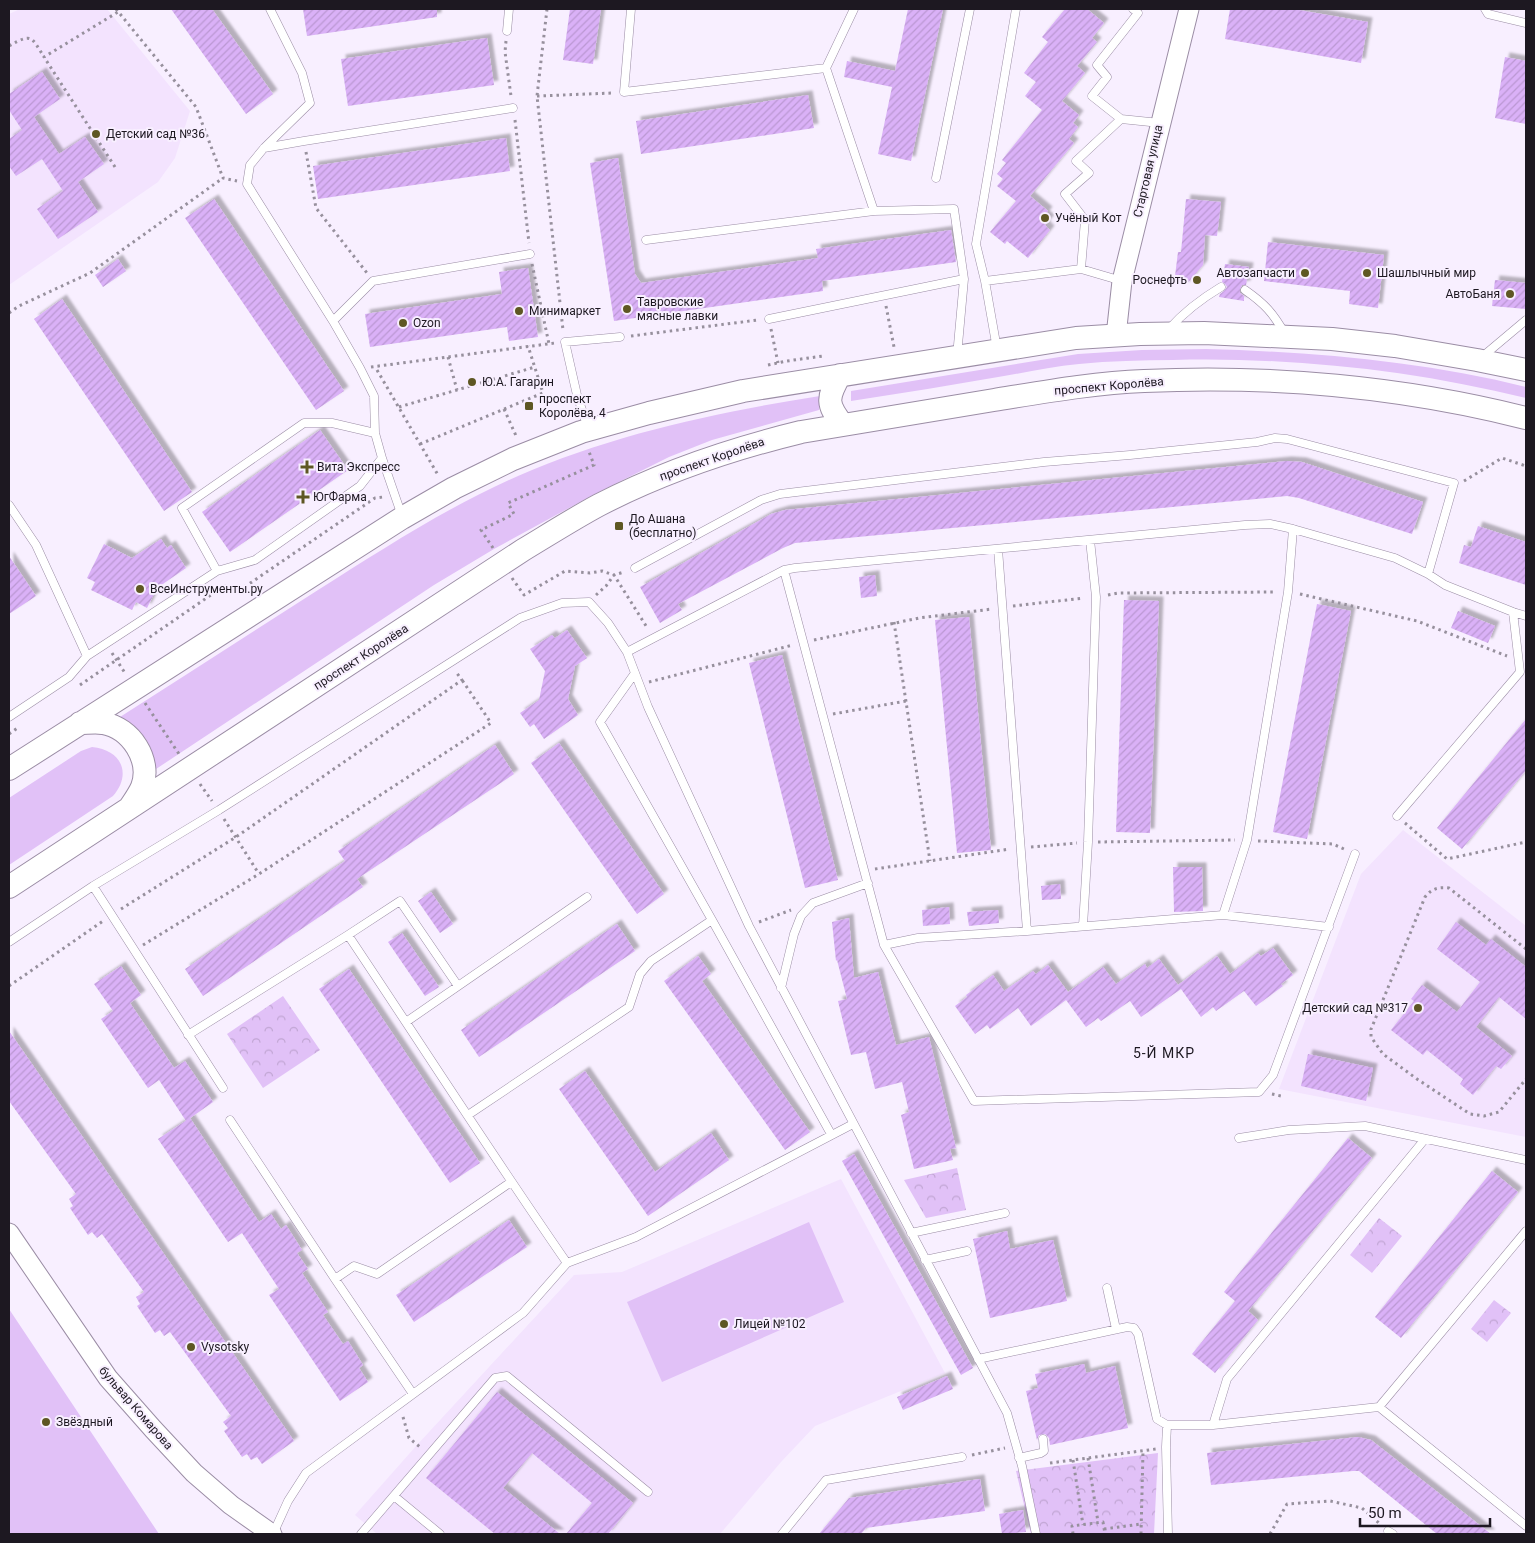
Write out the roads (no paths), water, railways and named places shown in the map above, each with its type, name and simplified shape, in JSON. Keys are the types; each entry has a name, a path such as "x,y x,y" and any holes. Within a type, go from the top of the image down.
{"main road":[{"path":"9,769 402,518 454,488 512,459 589,430 696,401 743,391 1076,338 1165,334 1204,333 1332,339 1396,346 1526,370"},
{"path":"840,376 832,390 829,404 843,425"},
{"name":"проспект Королёва","path":"9,887 523,550 597,506 652,480 717,455 792,434 843,425 1078,387 1143,381 1207,379 1311,384 1390,392 1451,402 1526,418"},
{"path":"80,723 104,723 122,731 138,747 145,768 142,787 130,808"}],"street":[{"name":"Стартовая улица","path":"1116,336 1122,281 1189,9"},
{"name":"бульвар Комарова","path":"9,1233 108,1378 127,1400 194,1472 231,1505 273,1534"}],"lane":[{"path":"270,9 302,73 310,103 264,148 250,165 246,184 334,321 374,396 375,433 402,518"},
{"path":"507,31 509,9"},
{"path":"631,9 624,92 826,68"},
{"path":"854,9 826,68 874,211"},
{"path":"936,178 970,9"},
{"path":"997,351 985,281 976,244 1016,9"},
{"path":"1133,9 1138,12 1097,65 1107,77 1092,96 1122,119 1160,123"},
{"path":"1485,9 1488,14 1526,23"},
{"path":"264,148 513,108"},
{"path":"1081,270 1085,220 1065,194 1089,173 1076,161 1122,119"},
{"path":"646,240 874,211 954,208 964,279 958,344 960,356"},
{"path":"334,321 373,281 530,254"},
{"path":"985,281 1081,270 1122,281"},
{"path":"769,319 964,279"},
{"path":"1165,334 1184,312 1221,287"},
{"path":"1245,290 1264,304 1275,317 1286,336"},
{"path":"1477,360 1526,320"},
{"path":"589,430 577,395 564,342 620,338"},
{"path":"217,571 182,508 304,423 332,423 375,433"},
{"path":"635,568 761,500 780,494 1044,462 1257,442 1275,438 1302,443 1454,483 1428,574"},
{"path":"9,717 69,677 87,656 217,571 255,560 360,486 382,458"},
{"path":"9,505 36,545 87,656"},
{"path":"627,652 784,570 1245,525 1270,524 1293,529 1395,558 1428,574 1445,585 1526,616"},
{"path":"1223,915 1247,840 1288,592 1293,529"},
{"path":"1083,926 1088,842 1096,597 1090,540"},
{"path":"998,549 1027,931"},
{"path":"784,570 884,945 974,1101 1259,1092 1273,1075 1355,854"},
{"path":"9,942 93,886 218,810 520,618 562,603 589,602 608,623 627,652 648,708 749,926 1007,1413 1022,1466 1036,1534"},
{"path":"1397,816 1520,672 1512,612"},
{"path":"635,673 600,722 831,1134"},
{"path":"781,988 794,934 801,916 813,902 868,883"},
{"path":"93,886 223,1088"},
{"path":"406,1022 587,897"},
{"path":"188,1035 400,901 458,986"},
{"path":"884,945 918,938 1223,915 1329,926"},
{"path":"468,1115 629,1007 640,974 651,961 712,920"},
{"path":"348,935 511,1182 567,1263"},
{"path":"230,1120 335,1280 413,1394"},
{"path":"273,1534 288,1501 306,1473 523,1313 567,1263 636,1237 853,1124"},
{"path":"1239,1138 1289,1130 1365,1126 1526,1160"},
{"path":"1213,1425 1227,1379 1425,1139"},
{"path":"335,1280 354,1266 377,1274 511,1182"},
{"path":"911,1233 1005,1213"},
{"path":"978,1359 1127,1327 1134,1328 1138,1334 1156,1415 1160,1421 1167,1425 1213,1425 1379,1407 1526,1231"},
{"path":"926,1260 967,1251"},
{"path":"1107,1288 1116,1329"},
{"path":"361,1534 495,1378 507,1376 648,1492"},
{"path":"1379,1407 1526,1526"},
{"path":"1167,1425 1168,1534"},
{"path":"1019,1458 1042,1453 1044,1451 1043,1439"},
{"path":"782,1534 826,1480 962,1457"},
{"path":"394,1496 440,1534"}],"place":[{"name":"Детский сад №36","path":"96,134"},
{"name":"Учёный Кот","path":"1045,218"},
{"name":"Автозапчасти","path":"1305,273"},
{"name":"Шашлычный мир","path":"1367,273"},
{"name":"Роснефть","path":"1197,280"},
{"name":"АвтоБаня","path":"1510,294"},
{"name":"Тавровские мясные лавки","path":"627,309"},
{"name":"Минимаркет","path":"519,311"},
{"name":"Ozon","path":"403,323"},
{"name":"Ю.А. Гагарин","path":"472,382"},
{"name":"проспект Королёва, 4","path":"529,406"},
{"name":"Вита Экспресс","path":"307,467"},
{"name":"ЮгФарма","path":"303,497"},
{"name":"До Ашана (бесплатно)","path":"619,526"},
{"name":"ВсеИнструменты.ру","path":"140,589"},
{"name":"Детский сад №317","path":"1418,1008"},
{"name":"Лицей №102","path":"724,1324"},
{"name":"Vysotsky","path":"191,1347"},
{"name":"Звёздный","path":"46,1422"}],"district":[{"name":"5-Й МКР","path":"1164,1053"}]}
